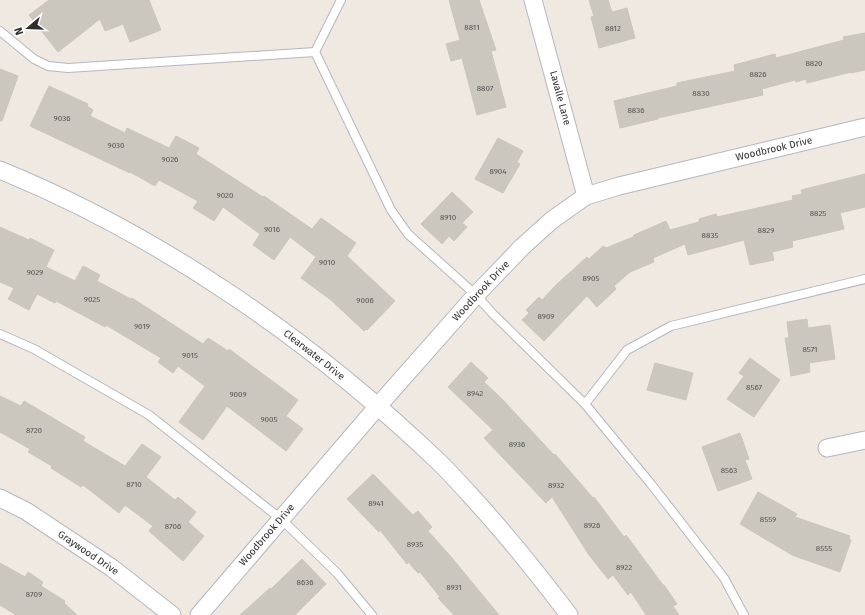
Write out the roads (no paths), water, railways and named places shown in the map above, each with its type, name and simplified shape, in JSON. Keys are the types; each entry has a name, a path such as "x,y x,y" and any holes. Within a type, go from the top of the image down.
{"street":[{"name":"Lavalle Lane","path":"533,0 586,196"},
{"name":"Woodbrook Drive","path":"199,615 378,406 476,295 522,247 552,220 586,196 619,186 865,127"},
{"name":"Clearwater Drive","path":"0,170 62,197 118,226 211,280 278,327 378,406 442,465 490,517 548,587 569,615"},
{"path":"827,448 865,440"},
{"name":"Graywood Drive","path":"0,498 26,511 112,568 172,615"}],"lane":[{"path":"315,52 341,0"},
{"path":"0,31 34,59 48,66 68,68 315,52"},
{"path":"315,52 392,210 408,234 476,295 492,313 584,404 651,484 724,578 744,615"},
{"path":"584,404 627,350 671,326 865,279"},
{"path":"0,334 34,349 149,415 281,519 337,573 372,615"}]}
